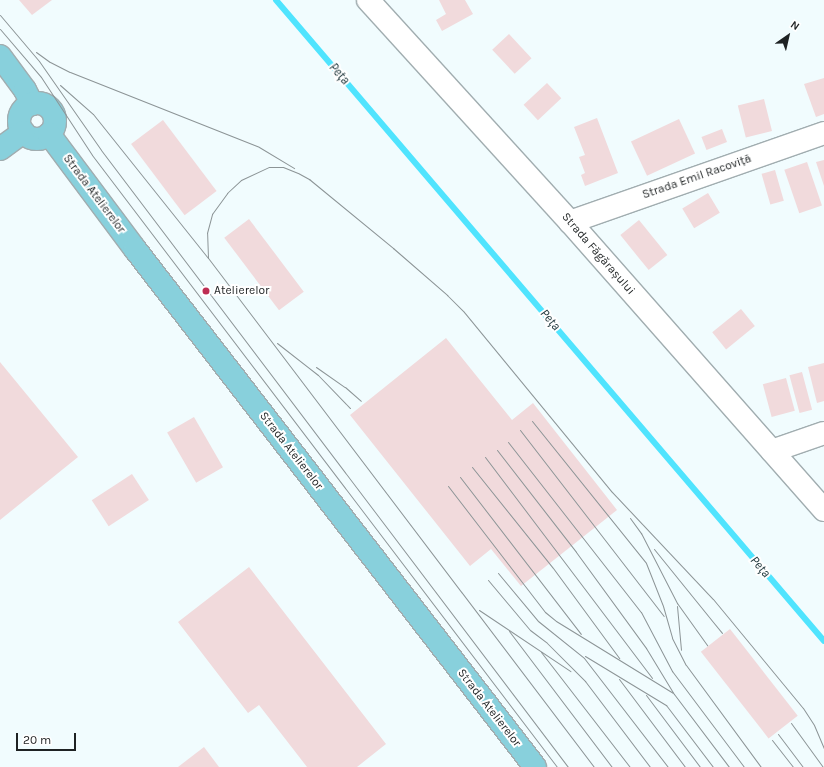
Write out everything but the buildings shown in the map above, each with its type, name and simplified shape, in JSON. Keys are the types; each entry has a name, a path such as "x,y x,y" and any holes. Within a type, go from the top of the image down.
{"main road":[{"path":"0,56 25,90 32,104"},
{"path":"32,104 43,104 52,112 54,123 49,134 44,137 33,138 23,132 20,126 20,115 32,104"},
{"path":"0,149 23,132"},
{"name":"Strada Atelierelor","path":"49,134 135,249 535,767"}],"street":[{"name":"Strada Făgărașului","path":"368,0 570,222 824,510"},
{"name":"Strada Emil Racoviță","path":"570,222 824,133"},
{"path":"772,451 824,433"}],"waterway":[{"name":"Peța","path":"276,0 824,641"}],"tram line":[{"path":"0,15 39,61 101,150 568,767"},
{"path":"0,29 41,77 92,155 557,767"},
{"path":"36,52 50,62 70,72 259,147 294,168"},
{"path":"60,85 93,114 208,258"},
{"path":"594,767 208,258 207,233 212,214 227,193 241,180 269,167 283,167 309,179 393,248 447,295 464,312 612,492 713,599 803,708 814,725 824,748"},
{"path":"277,343 318,375 350,408"},
{"path":"316,367 345,387 361,401"},
{"path":"532,421 646,563 663,606 672,638 686,665 761,767"},
{"path":"520,430 664,616"},
{"path":"508,442 641,612 672,671 744,767"},
{"path":"497,450 576,552 646,648 674,694 729,767"},
{"path":"485,457 652,678"},
{"path":"472,467 553,568 619,658"},
{"path":"460,477 581,634"},
{"path":"448,486 545,612 556,621 673,693"},
{"path":"630,518 641,533 677,603 707,645"},
{"path":"654,549 722,633"},
{"path":"498,573 538,621 584,658 668,767"},
{"path":"488,580 530,630 547,643 585,681 650,767"},
{"path":"677,606 681,650"},
{"path":"479,610 570,671"},
{"path":"509,631 612,767"},
{"path":"541,652 630,767"},
{"path":"585,656 666,705 713,767"},
{"path":"619,679 685,767"},
{"path":"646,695 700,767"},
{"path":"791,723 823,767"},
{"path":"778,734 803,767"},
{"path":"772,740 793,767"}],"place":[{"name":"Atelierelor","path":"206,291"}]}
